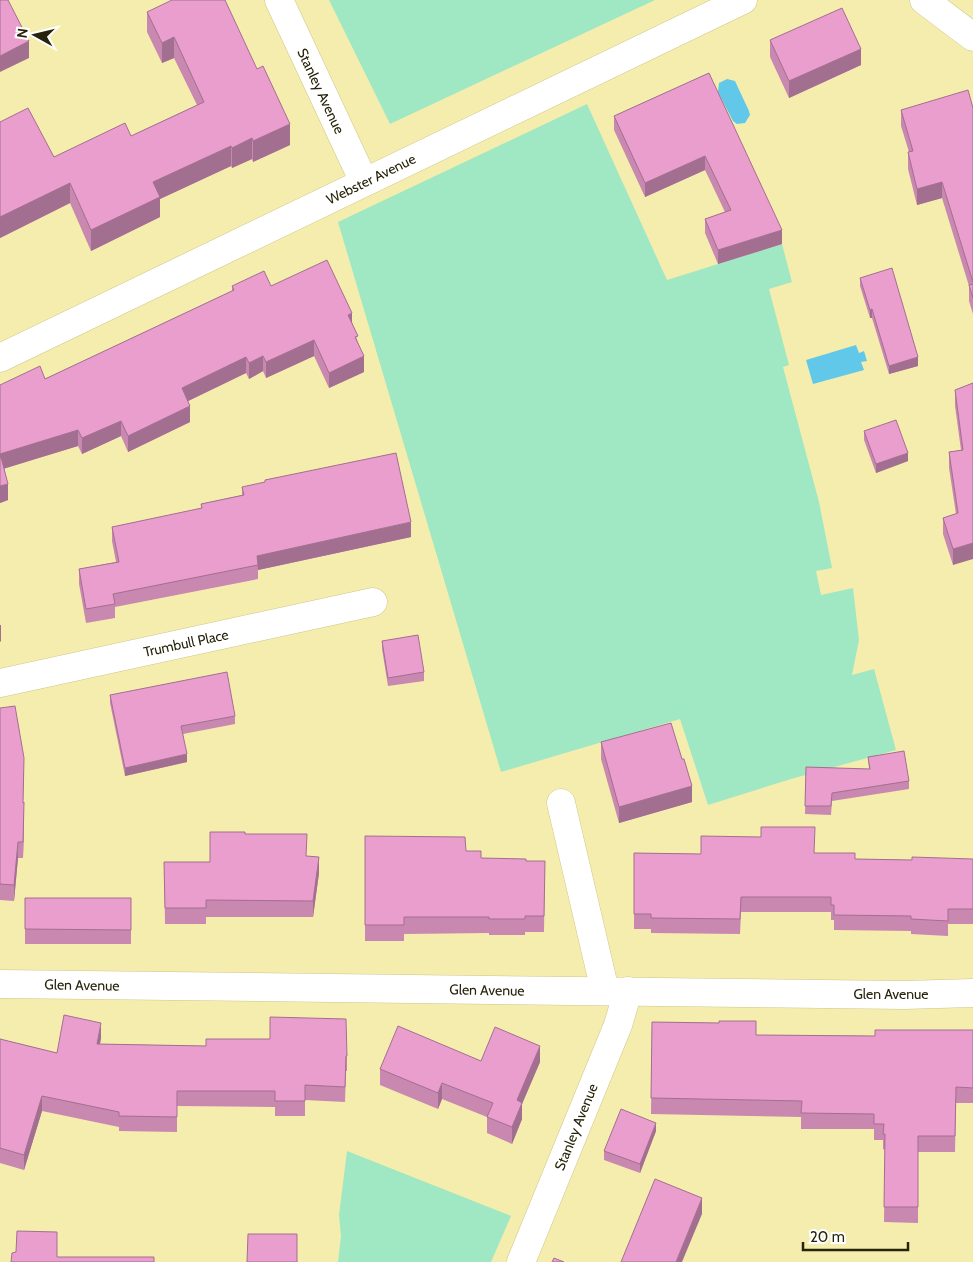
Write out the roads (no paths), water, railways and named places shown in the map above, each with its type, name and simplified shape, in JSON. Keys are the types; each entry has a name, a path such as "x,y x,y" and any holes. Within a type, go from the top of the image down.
{"street":[{"name":"Stanley Avenue","path":"279,0 364,182"},
{"name":"Webster Avenue","path":"0,358 743,0"},
{"path":"924,0 973,37"},
{"name":"Trumbull Place","path":"0,683 373,602"},
{"path":"561,803 617,991"},
{"name":"Glen Avenue","path":"0,984 904,995 973,993"},
{"name":"Stanley Avenue","path":"521,1262 615,1033 617,991"}],"water":[{"path":"727,79 735,81 749,111 750,115 745,123 737,124 733,121 718,92 719,83"},
{"path":"856,345 859,353 864,351 867,361 861,362 864,370 813,384 806,360"}]}
